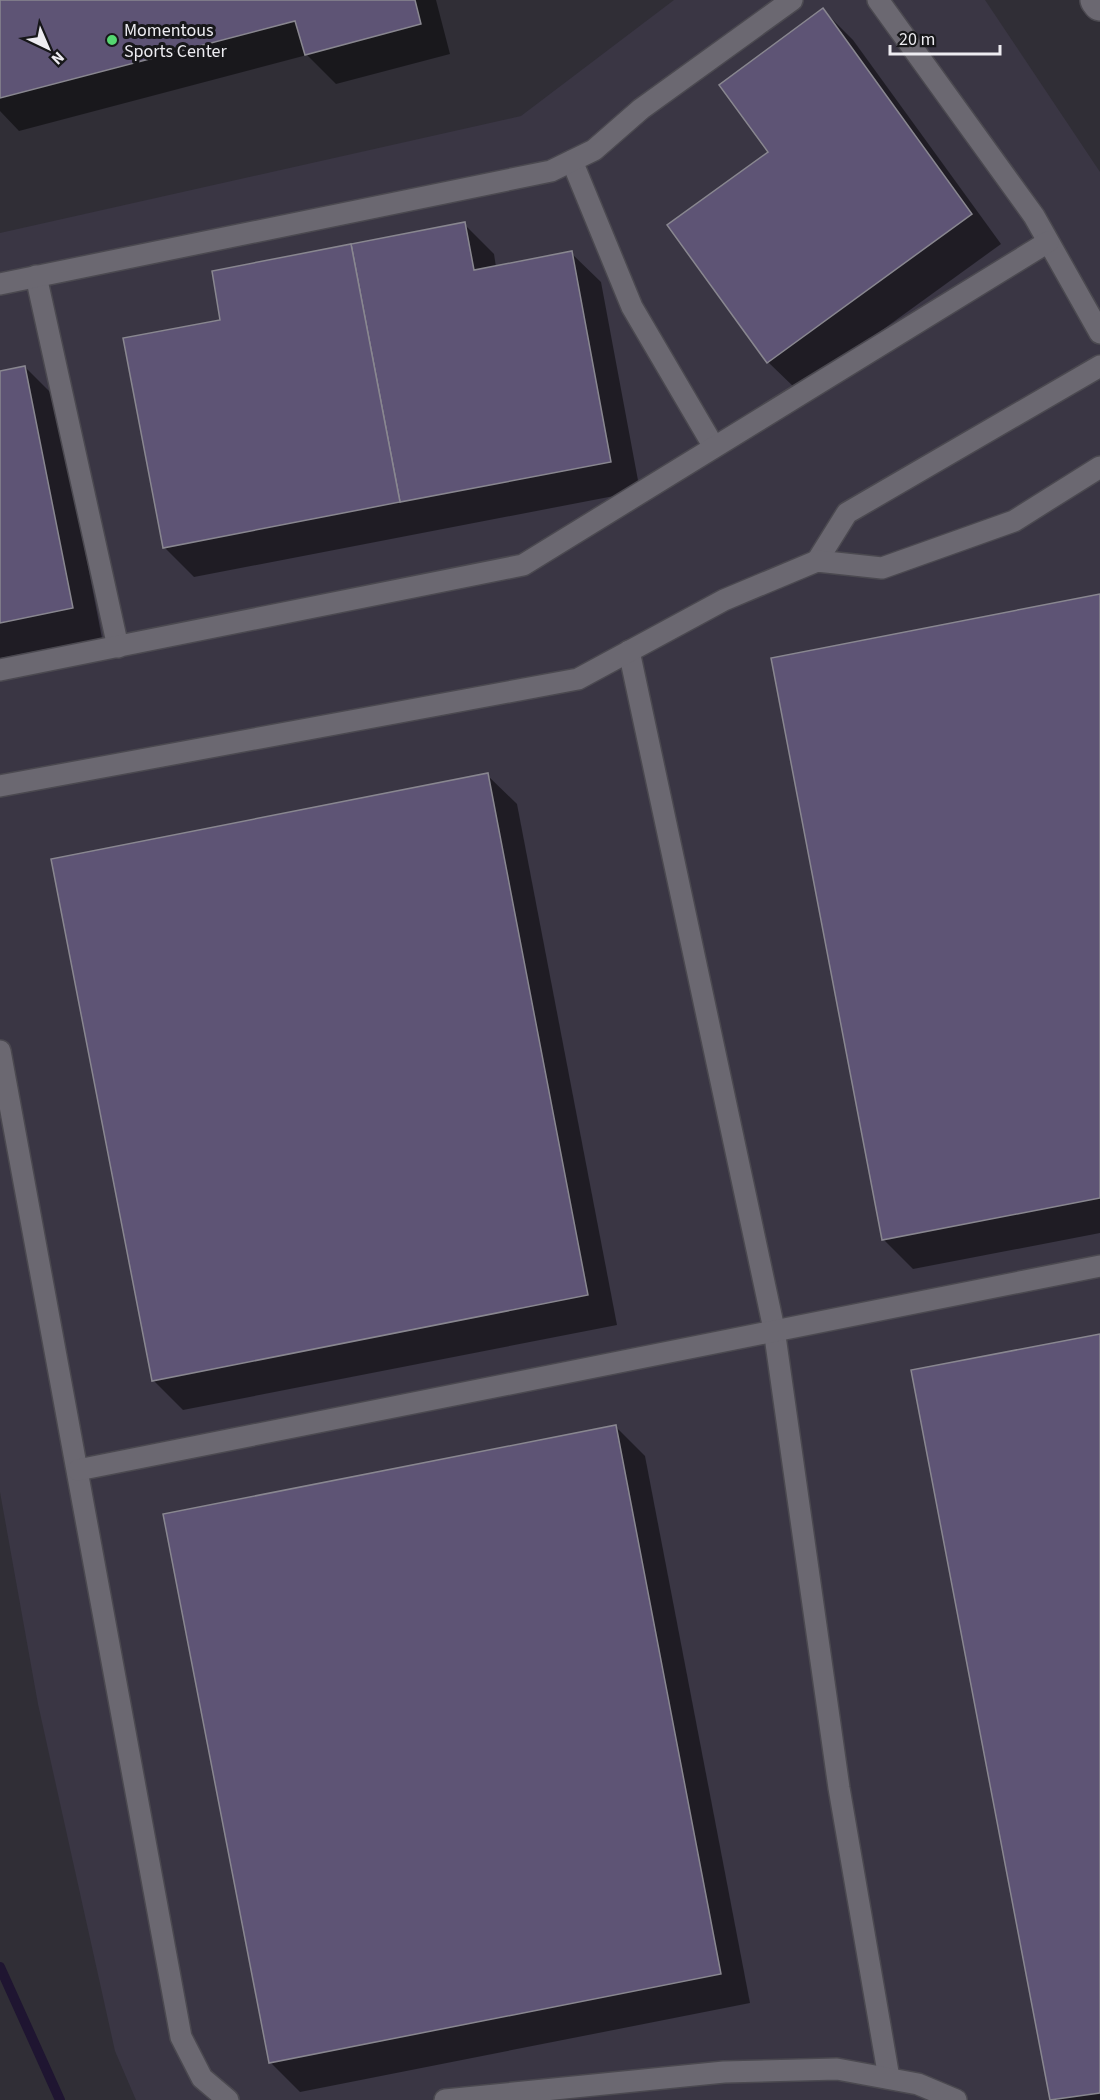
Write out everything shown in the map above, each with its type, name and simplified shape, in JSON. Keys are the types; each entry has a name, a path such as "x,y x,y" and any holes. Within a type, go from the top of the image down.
{"street":[{"path":"1097,0 1100,4"}],"lane":[{"path":"0,284 551,171 594,150 640,109 792,0"},
{"path":"878,0 1034,216 1100,333"},
{"path":"572,161 632,308 714,447"},
{"path":"0,670 523,565 1048,242"},
{"path":"36,276 118,647"},
{"path":"817,561 847,513 1100,366"},
{"path":"0,786 578,679 724,600 817,561 882,568 1014,521 1100,468"},
{"path":"629,651 774,1329 839,1788 889,2079"},
{"path":"0,1051 182,2037 202,2078 228,2100"},
{"path":"78,1470 774,1329 1100,1266"},
{"path":"445,2100 724,2072 837,2069 918,2084 956,2100"}],"shaded area":[{"path":"674,0 985,0 1100,172 1100,2100 136,2100 115,2051 38,1704 0,1492 0,233 521,116"}],"building":[{"name":"Momentous Sports Center","path":"0,0 415,0 421,24 305,55 295,21 0,98"},
{"path":"823,8 972,214 767,363 667,225 768,152 719,85"},
{"path":"465,222 474,270 572,251 611,462 400,502 351,244"},
{"path":"351,244 400,502 163,548 123,338 220,320 212,271"},
{"path":"25,366 73,608 0,623 0,371"},
{"path":"1100,594 1100,1198 882,1240 771,658"},
{"path":"488,773 588,1295 152,1381 51,859"},
{"path":"1100,1334 1100,2093 1050,2100 911,1370"},
{"path":"616,1425 721,1974 269,2063 163,1514"}],"waterway":[{"path":"0,1967 60,2100"}],"place":[{"name":"Momentous Sports Center","path":"112,40"}]}
